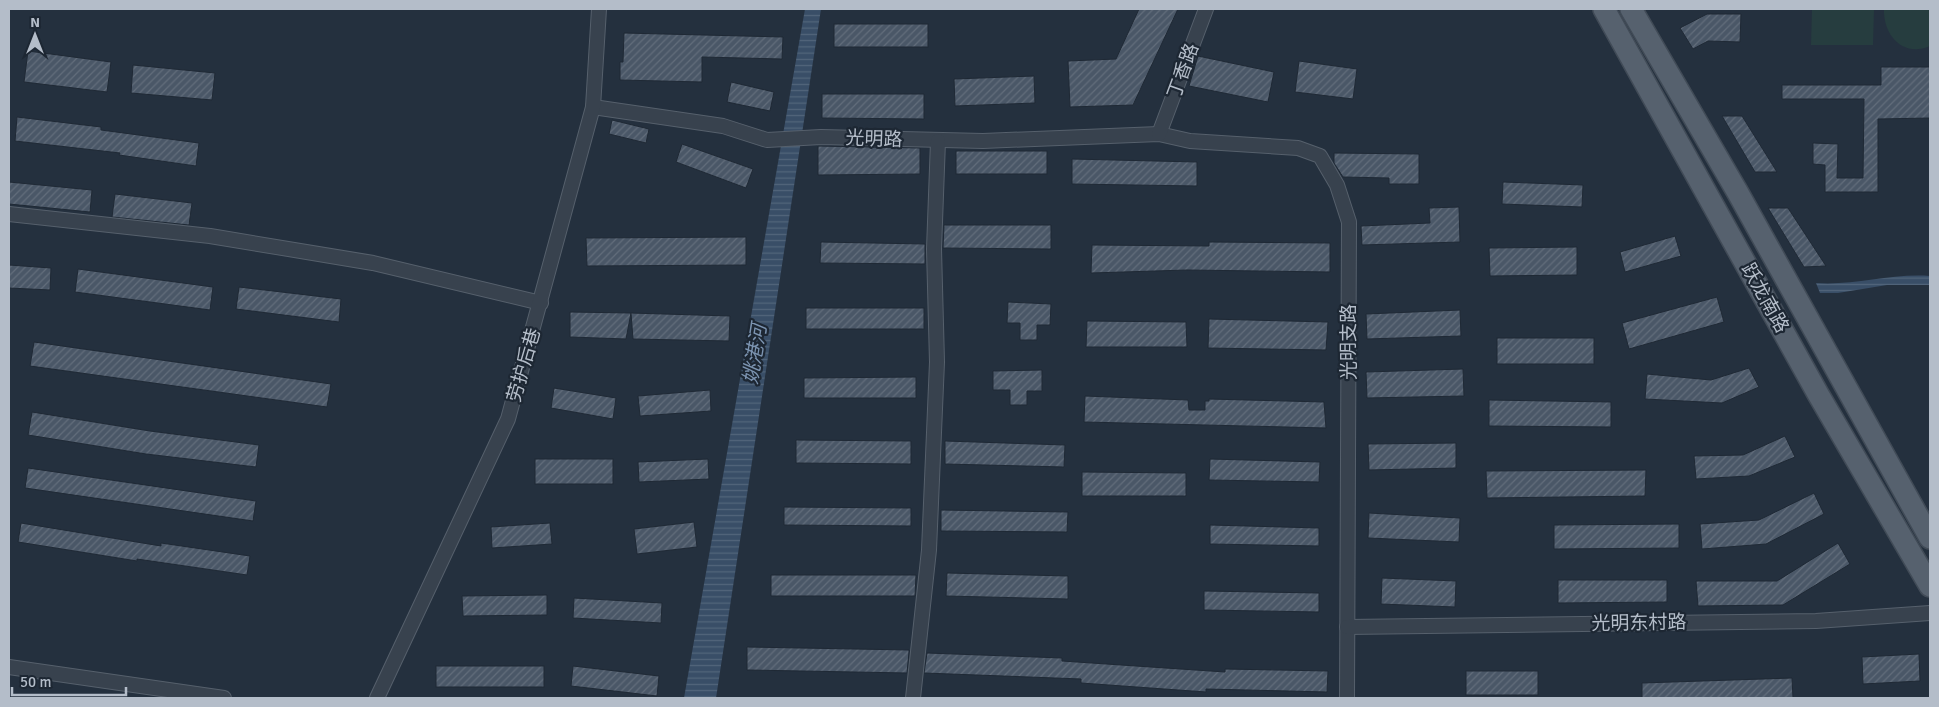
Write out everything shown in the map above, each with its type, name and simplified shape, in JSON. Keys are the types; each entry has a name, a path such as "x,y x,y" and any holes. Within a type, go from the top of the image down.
{"main road":[{"name":"跃龙南路","path":"1604,9 1818,394 1930,586"},
{"name":"跃龙南路","path":"1631,9 1743,202 1930,538"}],"street":[{"name":"劳护后巷","path":"377,698 508,419 593,107 598,9"},
{"name":"丁香路","path":"1159,134 1206,9"},
{"name":"光明路","path":"593,107 723,126 767,140 811,138 938,141 1159,134"},
{"name":"光明支路","path":"1159,134 1190,141 1298,148 1320,156 1337,185 1349,222 1347,698"},
{"path":"913,698 929,550 936,362 934,249 938,141"},
{"path":"9,214 210,236 373,263 540,303"},
{"name":"光明东村路","path":"1347,626 1816,621 1930,613"},
{"path":"9,667 224,698"}],"green space":[{"path":"1812,9 1874,9 1873,45 1811,45"},
{"path":"1884,9 1930,9 1930,46 1911,49 1897,42 1887,27"}],"water":[{"name":"姚港河","path":"805,9 821,9 716,698 684,698"},
{"path":"1901,276 1930,276 1930,285 1887,285 1838,293 1820,293 1816,283 1844,283"}],"building":[{"path":"1139,9 1178,9 1133,105 1070,107 1068,61 1116,59"},
{"path":"1707,14 1741,14 1740,42 1708,41 1693,49 1680,28"},
{"path":"834,24 928,24 928,47 834,47"},
{"path":"624,33 783,37 782,59 702,57 702,82 620,80 620,62 623,62"},
{"path":"28,51 111,62 107,92 24,82"},
{"path":"1198,56 1274,72 1268,102 1189,86"},
{"path":"1299,61 1357,69 1353,99 1295,92"},
{"path":"133,65 215,73 212,100 131,93"},
{"path":"1881,67 1930,67 1930,118 1878,119 1878,192 1825,192 1825,165 1813,164 1813,143 1838,144 1837,178 1863,178 1864,99 1782,99 1782,85 1881,85"},
{"path":"1034,76 1035,103 955,106 954,79"},
{"path":"731,82 774,92 770,111 727,102"},
{"path":"822,94 924,94 924,119 822,118"},
{"path":"1722,116 1742,116 1777,172 1755,172"},
{"path":"17,117 101,127 101,130 199,143 196,166 119,155 120,153 15,141"},
{"path":"612,120 649,129 646,143 609,134"},
{"path":"682,144 753,169 746,188 676,162"},
{"path":"818,146 920,148 920,174 818,175"},
{"path":"956,151 1047,151 1047,174 956,174"},
{"path":"1334,153 1419,154 1419,184 1389,184 1389,178 1343,177 1334,163"},
{"path":"1072,159 1197,162 1197,186 1072,184"},
{"path":"9,182 92,190 90,212 9,204"},
{"path":"1503,182 1583,185 1582,207 1502,204"},
{"path":"115,194 192,203 189,225 112,217"},
{"path":"1459,207 1460,242 1362,245 1361,226 1430,223 1429,208"},
{"path":"1768,208 1788,208 1826,266 1804,267"},
{"path":"944,225 1051,225 1051,249 943,248"},
{"path":"1675,236 1681,256 1625,272 1620,252"},
{"path":"746,237 746,265 587,266 586,238"},
{"path":"821,242 925,244 925,264 820,263"},
{"path":"1209,242 1330,243 1330,272 1187,270 1091,273 1092,245 1209,246"},
{"path":"1577,247 1577,275 1490,276 1489,248"},
{"path":"9,265 51,268 50,290 9,288"},
{"path":"78,269 213,287 210,310 75,292"},
{"path":"239,287 341,299 339,322 236,309"},
{"path":"1717,297 1724,322 1629,349 1622,323"},
{"path":"1008,302 1051,304 1050,325 1037,325 1037,340 1020,340 1020,323 1007,323"},
{"path":"806,308 924,308 924,329 806,329"},
{"path":"1460,310 1461,336 1367,339 1366,314"},
{"path":"570,312 631,313 626,339 570,337"},
{"path":"631,313 730,316 729,341 633,339"},
{"path":"1209,319 1328,322 1326,350 1208,348"},
{"path":"1087,321 1186,322 1187,347 1086,347"},
{"path":"1497,338 1594,338 1594,364 1497,364"},
{"path":"34,342 331,384 327,407 30,366"},
{"path":"1749,368 1759,387 1722,403 1645,399 1647,374 1711,380"},
{"path":"1463,369 1464,396 1367,398 1366,372"},
{"path":"1042,370 1042,391 1027,391 1027,405 1010,405 1010,390 993,390 993,371"},
{"path":"916,377 916,398 804,398 804,378"},
{"path":"554,388 616,398 613,419 551,408"},
{"path":"710,390 711,411 640,416 638,396"},
{"path":"1085,396 1188,400 1189,410 1205,410 1205,401 1209,401 1209,399 1324,402 1326,428 1084,422"},
{"path":"1489,400 1611,402 1611,427 1489,426"},
{"path":"32,412 150,431 259,445 256,467 146,454 28,435"},
{"path":"1785,436 1795,457 1749,476 1696,479 1694,456 1743,455"},
{"path":"796,440 911,441 911,464 796,463"},
{"path":"945,441 1065,445 1064,467 945,464"},
{"path":"1456,443 1456,468 1369,470 1368,444"},
{"path":"535,459 613,459 613,484 535,484"},
{"path":"708,459 709,479 639,482 638,462"},
{"path":"1210,459 1320,462 1319,482 1209,480"},
{"path":"28,468 256,501 253,521 25,488"},
{"path":"1646,470 1645,496 1487,498 1486,471"},
{"path":"1082,472 1186,473 1186,496 1082,496"},
{"path":"1814,493 1824,514 1766,544 1702,549 1700,524 1759,520"},
{"path":"784,507 911,508 911,526 784,525"},
{"path":"941,510 1068,512 1067,532 941,531"},
{"path":"1369,513 1460,518 1459,542 1368,538"},
{"path":"694,522 697,547 637,554 634,529"},
{"path":"21,523 161,546 161,543 250,556 247,575 137,559 137,561 18,542"},
{"path":"550,523 552,544 492,548 491,527"},
{"path":"1679,524 1679,548 1554,549 1554,525"},
{"path":"1210,525 1319,528 1319,546 1210,544"},
{"path":"1838,543 1850,564 1783,605 1698,606 1696,581 1777,581"},
{"path":"947,573 1068,576 1068,599 946,596"},
{"path":"771,575 916,575 915,596 771,596"},
{"path":"1382,578 1456,581 1455,607 1381,604"},
{"path":"1558,580 1667,580 1667,602 1558,603"},
{"path":"1204,591 1319,593 1319,612 1204,610"},
{"path":"547,595 547,615 463,616 462,596"},
{"path":"574,598 662,603 661,623 573,618"},
{"path":"747,647 909,650 907,673 747,670"},
{"path":"927,653 1062,658 1062,661 1225,672 1225,669 1328,671 1327,692 1206,689 1206,692 1081,683 1081,679 924,673"},
{"path":"1919,654 1920,681 1863,684 1862,657"},
{"path":"436,666 544,666 544,687 436,687"},
{"path":"573,666 659,676 657,696 571,686"},
{"path":"1466,671 1538,671 1538,695 1466,695"},
{"path":"1792,678 1793,698 1642,698 1642,683"}]}
